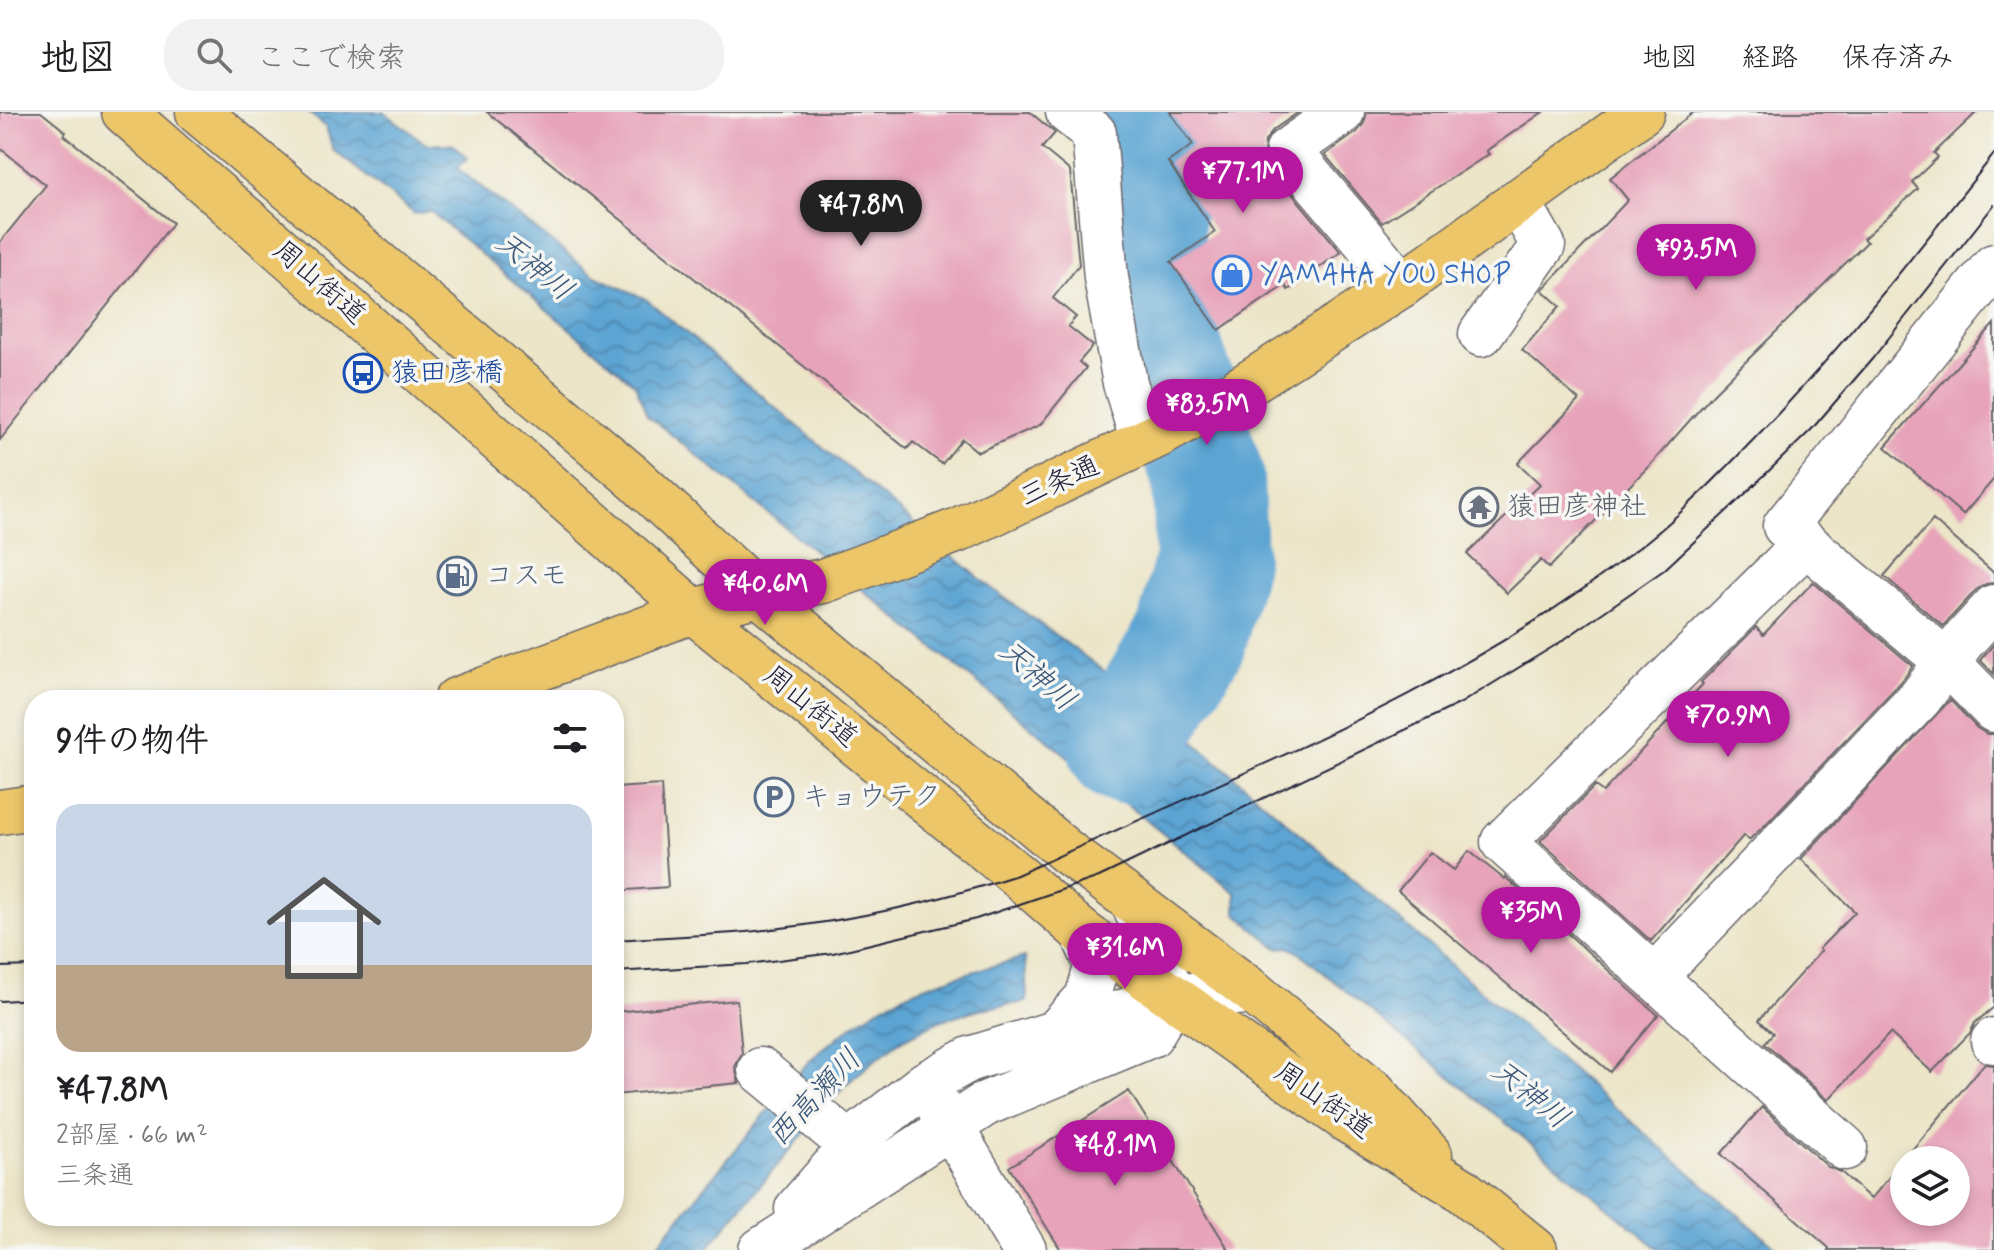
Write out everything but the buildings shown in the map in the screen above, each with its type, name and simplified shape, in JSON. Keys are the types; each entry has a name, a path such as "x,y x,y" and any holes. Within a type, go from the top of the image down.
{"main road":[{"name":"周山街道","path":"124,112 693,611 1017,875 1082,932 1348,1121 1461,1189 1535,1250"},
{"name":"周山街道","path":"198,112 632,476 759,594 1067,852 1253,992 1375,1093 1461,1189"},
{"name":"三条通","path":"483,690 693,611 823,581 958,530 1152,438 1221,401 1402,285 1642,112"},
{"path":"0,812 24,808"}],"street":[{"path":"1068,112 1094,133 1106,278 1125,383 1152,438"},
{"path":"1342,112 1288,150 1402,285"},
{"path":"1481,334 1543,245 1518,201"},
{"path":"1994,266 1785,526 1947,662 1994,710"},
{"path":"1805,544 1503,842 1845,1148"},
{"path":"1655,976 1920,698 1994,607"},
{"path":"1133,903 1174,996"},
{"path":"1056,1032 1087,998 1097,965 1082,932"},
{"path":"769,1077 836,1133 866,1130 925,1084 970,1059 1174,996 1253,992"},
{"path":"836,1133 761,1250 985,1104 1151,1035 1174,996"},
{"path":"925,1084 1024,1250"}],"water":[{"name":"天神川","path":"308,112 384,112 426,144 452,144 468,158 457,168 595,276 646,299 990,587 1160,712 1779,1250 1660,1250 1301,954 1289,947 1277,948 1236,913 1236,893 647,415 635,384 430,211 415,214 333,150 326,127"},
{"path":"1025,957 1027,1002 980,1009 939,1021 905,1038 844,1086 706,1250 653,1250 809,1061 835,1039 877,1009 908,993"}],"waterway":[{"name":"西高瀬川","path":"1124,748 1191,637 1211,560 1208,478 1163,338 1153,284 1148,228 1155,112"}],"tram line":[{"path":"624,939 733,933 866,915 1017,875 1342,727 1422,687 1499,643 1574,595 1646,542 1702,492 1848,335 1994,154"},
{"path":"624,971 747,964 833,953 976,919 1099,877 1461,703 1559,643 1664,570 1811,430 1873,358 1994,205"},
{"path":"0,967 24,966"},
{"path":"0,1001 24,1000"}],"place":[{"name":"YAMAHA YOU SHOP","path":"1232,275"},
{"name":"猿田彦橋","path":"363,373"},
{"name":"猿田彦神社","path":"1479,507"},
{"name":"コスモ","path":"457,576"},
{"name":"キョウテク","path":"774,797"}]}
